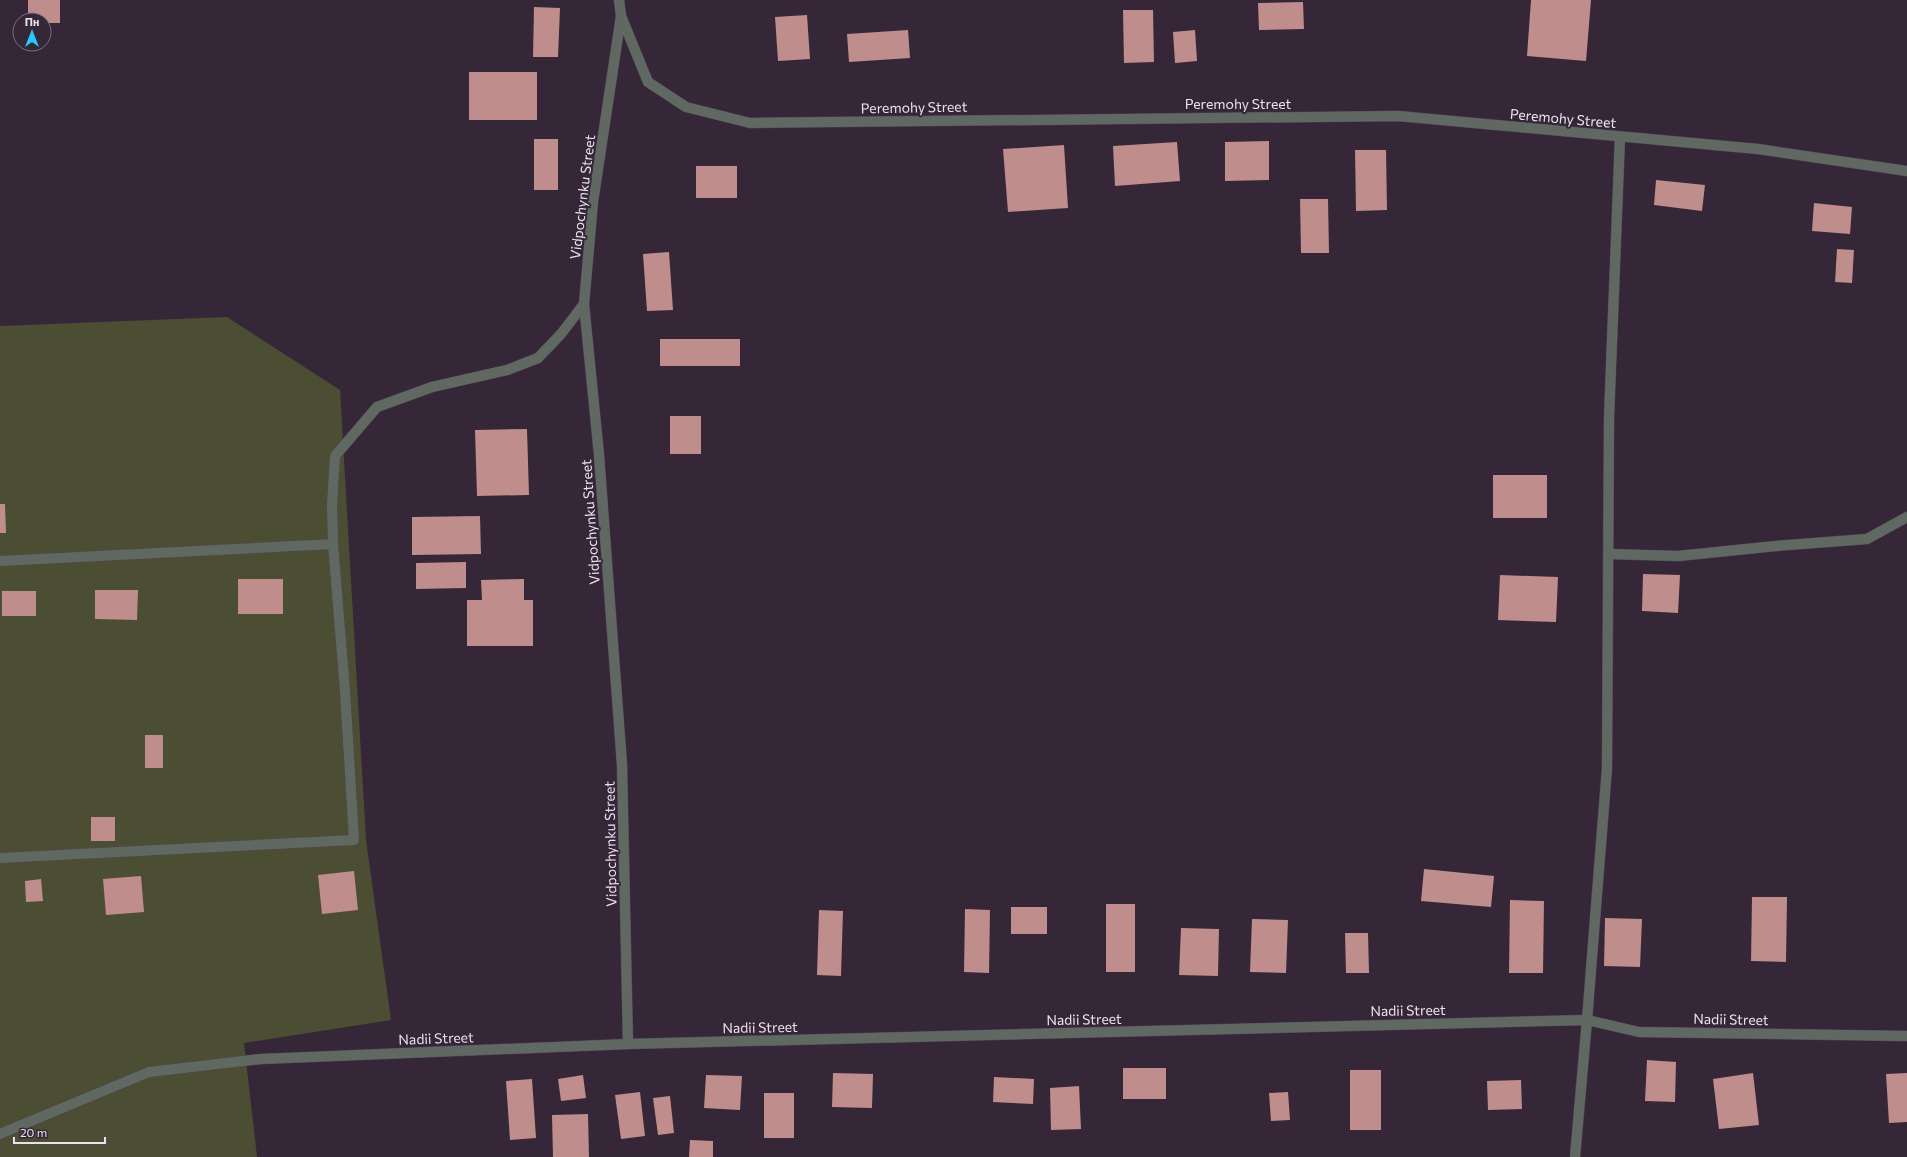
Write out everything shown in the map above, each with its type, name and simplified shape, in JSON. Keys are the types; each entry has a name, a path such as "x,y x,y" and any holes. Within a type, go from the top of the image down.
{"street":[{"name":"Vidpochynku Street","path":"619,0 621,16 593,202 584,304 599,455 622,765 628,1044"},
{"name":"Peremohy Street","path":"621,16 648,82 686,107 750,123 1137,117 1398,116 1758,149 1907,171"},
{"path":"1575,1157 1608,768 1609,418 1620,137"},
{"path":"0,858 354,840 346,691 333,544 332,506 335,456 377,407 432,387 507,370 538,358 561,334 584,304"},
{"path":"1608,554 1678,556 1776,546 1867,540 1907,517"},
{"path":"0,561 333,544"},
{"name":"Nadii Street","path":"0,1134 149,1072 261,1059 628,1044 1587,1020 1639,1032 1907,1036"}],"green space":[{"path":"227,317 340,390 366,840 391,1020 244,1043 257,1157 0,1157 0,326"}],"building":[{"path":"28,0 60,0 60,23 52,23 52,12 28,12"},
{"path":"1531,0 1591,0 1586,61 1527,56"},
{"path":"1303,2 1304,29 1259,30 1258,3"},
{"path":"534,7 560,8 558,57 533,57"},
{"path":"1123,10 1153,10 1154,62 1124,63"},
{"path":"807,15 810,59 778,61 775,17"},
{"path":"908,30 910,58 849,62 847,34"},
{"path":"1195,30 1197,61 1175,63 1173,32"},
{"path":"469,72 537,72 537,120 469,120"},
{"path":"534,139 558,139 558,190 534,190"},
{"path":"1269,141 1269,180 1225,181 1225,142"},
{"path":"1177,142 1180,181 1115,186 1113,146"},
{"path":"1064,145 1068,208 1008,212 1003,149"},
{"path":"1355,150 1386,150 1387,210 1356,211"},
{"path":"696,166 737,166 737,198 696,198"},
{"path":"1656,180 1705,185 1702,211 1654,205"},
{"path":"1300,199 1328,199 1329,253 1301,253"},
{"path":"1814,203 1852,207 1850,234 1812,231"},
{"path":"1837,249 1854,250 1852,283 1835,282"},
{"path":"669,252 673,310 647,311 643,254"},
{"path":"660,339 740,339 740,366 660,366"},
{"path":"670,416 701,416 701,454 670,454"},
{"path":"527,429 529,495 477,496 475,430"},
{"path":"1493,475 1547,475 1547,518 1493,518"},
{"path":"0,504 5,504 6,533 0,533"},
{"path":"480,516 481,554 412,555 412,517"},
{"path":"466,562 466,588 416,589 416,563"},
{"path":"1643,574 1680,575 1678,613 1642,611"},
{"path":"1500,575 1558,577 1556,622 1498,620"},
{"path":"238,579 283,579 283,614 238,614"},
{"path":"524,579 524,600 533,600 533,646 467,646 467,600 482,600 481,580"},
{"path":"95,590 138,590 137,620 95,619"},
{"path":"2,591 36,591 36,616 2,616"},
{"path":"145,735 163,735 163,768 145,768"},
{"path":"91,817 115,817 115,841 91,841"},
{"path":"1424,869 1494,876 1491,907 1421,901"},
{"path":"354,871 358,910 322,914 318,875"},
{"path":"141,876 144,912 106,915 103,879"},
{"path":"41,879 43,901 26,902 25,881"},
{"path":"1752,897 1787,897 1786,962 1751,961"},
{"path":"1510,900 1544,901 1543,973 1509,973"},
{"path":"1106,904 1135,904 1135,972 1106,972"},
{"path":"1011,907 1047,907 1047,934 1011,934"},
{"path":"965,909 990,910 989,973 964,972"},
{"path":"819,910 843,911 841,976 817,975"},
{"path":"1605,918 1642,919 1640,967 1604,966"},
{"path":"1252,919 1288,920 1286,973 1250,972"},
{"path":"1181,928 1219,929 1218,976 1179,975"},
{"path":"1345,933 1368,933 1369,973 1346,973"},
{"path":"1647,1060 1676,1062 1675,1102 1645,1101"},
{"path":"1123,1068 1166,1068 1166,1099 1123,1099"},
{"path":"1350,1070 1381,1070 1381,1130 1350,1130"},
{"path":"833,1073 873,1074 872,1108 832,1107"},
{"path":"1753,1073 1759,1125 1719,1129 1713,1079"},
{"path":"1907,1073 1907,1122 1889,1123 1886,1074"},
{"path":"583,1075 586,1098 561,1101 558,1079"},
{"path":"706,1075 742,1076 740,1110 704,1108"},
{"path":"994,1077 1034,1079 1033,1104 993,1102"},
{"path":"532,1079 536,1138 510,1140 506,1081"},
{"path":"1521,1080 1522,1109 1488,1110 1487,1081"},
{"path":"1079,1086 1081,1129 1051,1130 1050,1088"},
{"path":"640,1092 645,1136 621,1139 615,1095"},
{"path":"1288,1092 1290,1120 1271,1121 1269,1093"},
{"path":"764,1093 794,1093 794,1138 764,1138"},
{"path":"670,1096 674,1133 658,1135 653,1098"},
{"path":"588,1114 589,1157 553,1157 552,1115"},
{"path":"690,1140 713,1141 713,1157 689,1157"}]}
